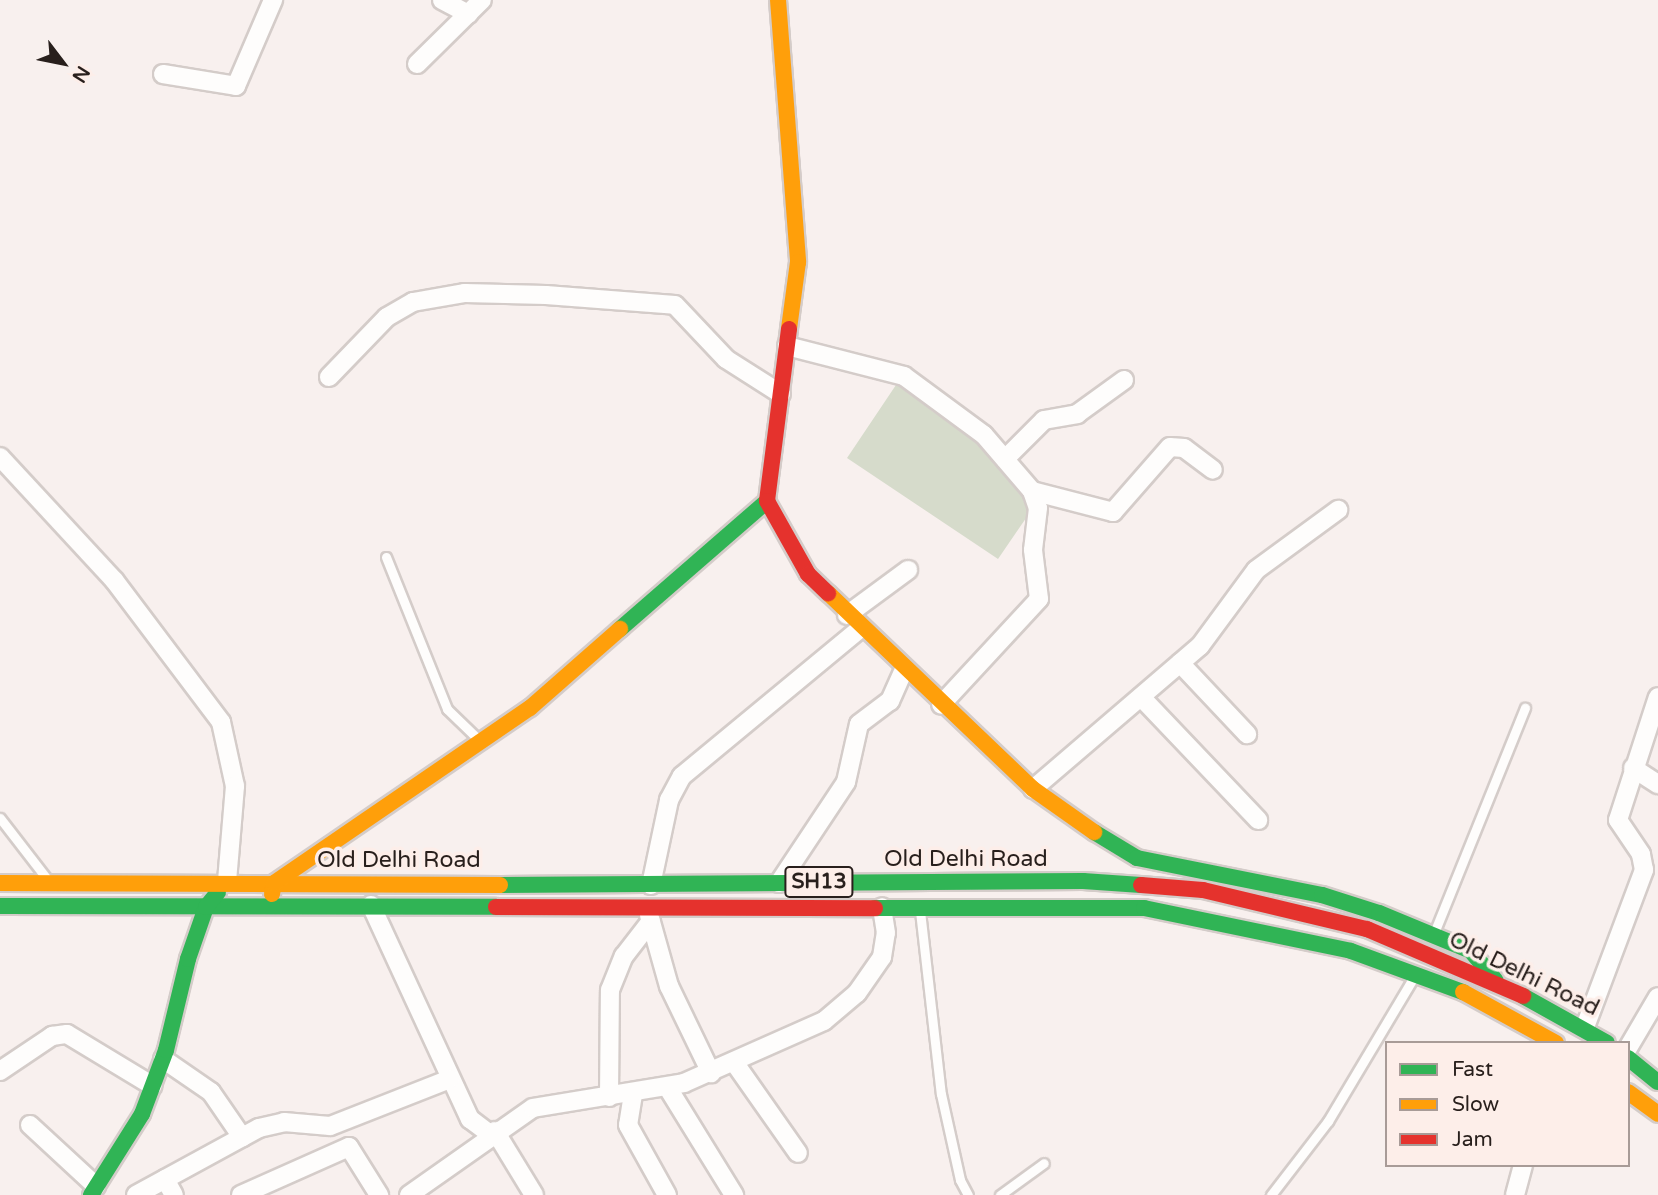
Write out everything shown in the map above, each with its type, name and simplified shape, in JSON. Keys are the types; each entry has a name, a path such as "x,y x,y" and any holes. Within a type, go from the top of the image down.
{"main road":[{"path":"778,0 798,262 767,501 808,574 904,670 1033,789 1132,856 1322,895 1434,933 1475,954 1495,981"},
{"path":"270,907 274,883 530,709 767,501"},
{"path":"94,1191 142,1114 163,1059 206,907 227,881"},
{"name":"Old Delhi Road","path":"0,883 227,881 651,886 1083,881 1203,890 1367,929 1495,981 1585,1027 1604,1041"},
{"name":"Old Delhi Road","path":"0,906 371,905 649,915 919,906 1144,908 1309,939 1416,972 1456,988 1552,1041"},
{"path":"1630,1060 1658,1082"},
{"path":"1630,1093 1658,1114"}],"street":[{"path":"163,74 236,86 273,0"},
{"path":"442,0 468,14"},
{"path":"417,64 482,0"},
{"path":"328,377 387,317 413,302 465,293 547,295 675,305 726,359 781,394"},
{"path":"787,346 905,376 970,423 1032,491 1038,508 1033,550 1039,599 941,705"},
{"path":"1005,459 1044,419 1077,414 1124,380"},
{"path":"1032,491 1113,512 1170,447 1184,448 1213,470"},
{"path":"0,457 114,580 221,722 234,769 227,881"},
{"path":"1033,789 1181,663 1209,635 1256,569 1338,510"},
{"path":"847,615 908,570"},
{"path":"651,886 669,800 682,776 861,628"},
{"path":"1181,663 1247,734"},
{"path":"779,883 846,782 859,724 890,701 904,670"},
{"path":"1141,697 1258,820"},
{"path":"1585,1027 1638,893 1651,867 1618,820 1658,697"},
{"path":"1633,768 1658,784"},
{"path":"371,905 470,1119 493,1133 534,1195"},
{"path":"409,1195 493,1133 533,1108 668,1088 799,1036 856,993 882,957 886,933 882,907"},
{"path":"649,915 669,986 711,1073"},
{"path":"609,1097 610,990 624,957 649,915"},
{"path":"1630,1045 1658,997"},
{"path":"0,1071 51,1036 66,1034 153,1086"},
{"path":"163,1059 211,1093 242,1137"},
{"path":"734,1062 798,1153"},
{"path":"136,1195 169,1187 242,1137 284,1122 342,1123 450,1079"},
{"path":"668,1088 734,1195"},
{"path":"633,1094 628,1125 667,1195"},
{"path":"30,1125 94,1191"},
{"path":"241,1195 349,1147 379,1195"},
{"path":"1515,1195 1522,1167"}],"lane":[{"path":"386,557 447,709 480,741"},
{"path":"1434,933 1525,708"},
{"path":"0,818 50,883"},
{"path":"919,906 941,1094 960,1181 968,1195"},
{"path":"1271,1195 1328,1121 1416,972"},
{"path":"1000,1195 1044,1163"}],"green space":[{"path":"900,379 932,411 977,439 1035,505 998,559 847,458"}],"traffic: fast":[{"path":"620,629 767,501"},
{"path":"1094,832 1137,858 1322,895 1379,913 1471,951 1495,980"},
{"path":"500,885 1083,881 1141,885"},
{"path":"91,1195 142,1114 166,1050 188,959 206,907 218,892"},
{"path":"0,906 496,907"},
{"path":"875,908 1144,908 1351,951 1463,992"},
{"path":"1523,996 1603,1041"},
{"path":"1630,1060 1658,1082"}],"traffic: slow":[{"path":"778,0 798,262 789,329"},
{"path":"828,593 1033,789 1094,832"},
{"path":"272,894 274,883 530,708 620,629"},
{"path":"0,883 500,885"},
{"path":"1463,992 1552,1041"},
{"path":"1630,1093 1658,1114"}],"traffic: jam":[{"path":"789,329 767,501 808,574 828,593"},
{"path":"1141,885 1203,890 1367,929 1523,996"},
{"path":"496,907 875,908"}]}
